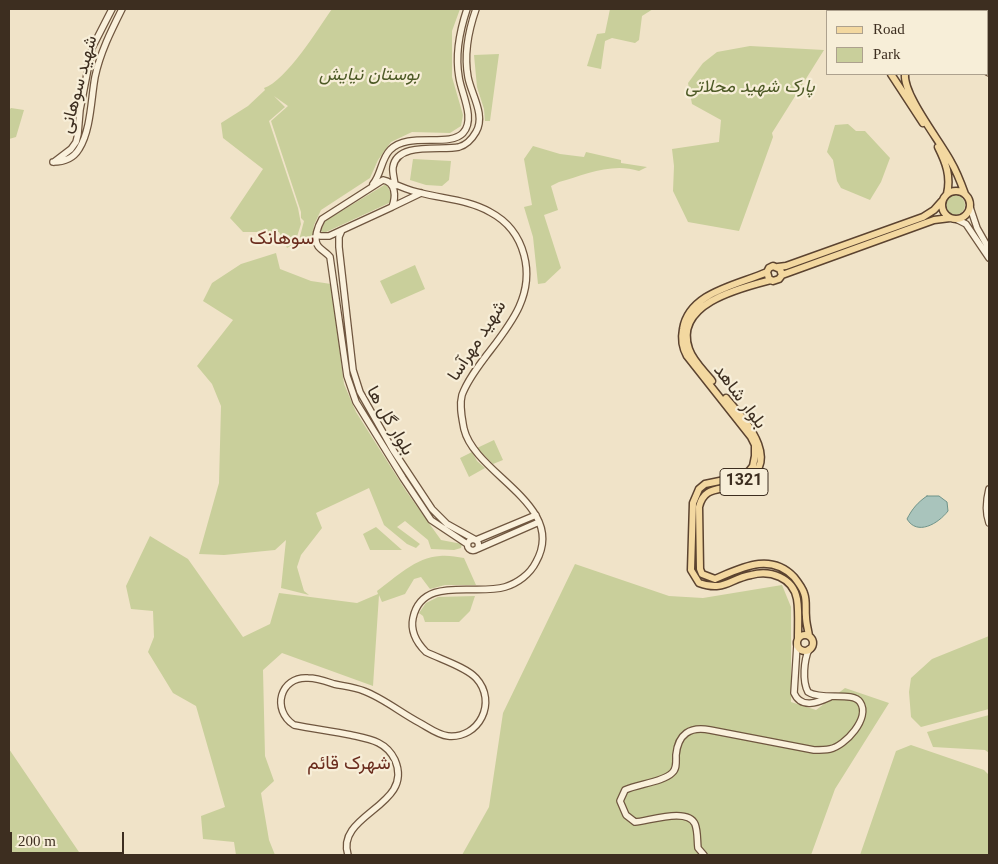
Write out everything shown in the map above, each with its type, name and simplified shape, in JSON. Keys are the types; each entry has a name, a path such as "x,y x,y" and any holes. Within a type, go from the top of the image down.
{"main road":[{"name":"شهید سوهانی","path":"112,9 92,48 76,142 71,149 54,162 64,162 79,150 84,138 105,43 122,9"},
{"path":"367,190 376,180 384,159 390,150 410,141 455,138 463,133 466,128 468,115 459,77 458,59 459,42 467,9"},
{"path":"392,207 395,201 395,191 392,183 393,166 400,156 415,149 459,147 470,141 477,131 480,119 468,76 467,49 472,19 476,9"},
{"path":"893,75 937,145 946,163 949,178 947,194 934,210 923,217 786,266 771,267 767,272 767,277 770,280 777,281 782,275 934,220 964,216 970,207"},
{"path":"905,75 905,82 909,91 952,162 970,202 974,220 989,249"},
{"path":"392,183 383,180 322,219 318,225 317,234 329,236 421,193"},
{"name":"شهید مهرآسا","path":"348,855 346,849 347,842 355,826 387,799 395,786 397,772 394,759 382,745 370,739 294,725 287,720 281,709 281,696 284,690 293,681 303,678 319,679 363,691 446,736 469,731 477,725 485,713 486,700 483,688 473,675 426,652 420,646 412,628 413,616 421,602 432,593 447,590 496,590 521,580 535,565 541,553 542,538 536,515 525,500 482,459 471,445 466,437 461,413 462,396 467,385 476,369 514,318 523,300 527,271 521,245 514,232 507,225 485,209 464,202 405,189 392,183"},
{"path":"947,194 954,191 965,194"},
{"path":"942,201 942,209 953,218 966,224 989,258"},
{"path":"971,232 968,221 970,218 974,220"},
{"name":"بلوار گل ها","path":"342,230 338,247 353,370 360,392 432,510 447,524 475,540"},
{"name":"بلوار گل ها","path":"317,234 316,241 318,247 330,257 333,268 347,376 356,402 431,520 468,544"},
{"path":"778,267 782,275"},
{"name":"بلوار شاهد","path":"767,272 706,298 694,306 684,321 682,335 684,352 721,395 751,437 755,446 756,456 752,468 745,474 733,479 710,482 699,489 693,503 700,570 702,574 715,579 748,565 762,562 778,566 789,572 800,584 805,595 809,636"},
{"name":"بلوار شاهد","path":"714,388 688,348 687,331 693,317 705,304 718,297 770,280"},
{"path":"989,489 987,516 989,523"},
{"path":"536,515 469,541 469,548 475,550 539,522"},
{"name":"بلوار شاهد","path":"696,519 691,570 699,583 717,587 751,575 771,573 781,576 792,588 797,598 798,642 794,693 796,698 799,701 811,704 830,697"},
{"path":"475,540 478,544 475,550"},
{"path":"804,635 809,636 813,642 809,649 802,650 798,642 804,635"},
{"name":"1321","path":"704,855 698,848 695,822 687,816 676,815 635,822 626,815 620,801 625,790 637,785 662,780 673,773 676,768 679,740 686,733 701,728 814,750 829,750 839,745 854,732 864,714 860,701 852,696 830,697 811,694 804,681 809,649"}],"green space":[{"name":"بوستان نیایش","path":"332,9 460,9 452,31 452,77 463,115 461,126 450,133 412,132 391,142 378,160 370,178 321,210 314,225 312,245 298,244 304,221 301,218 301,212 271,121 288,106 274,96 285,107 269,121 298,208 301,224 295,243 287,248 279,232 243,232 230,218 263,169 223,138 221,123 248,106 265,90 264,88 282,76"},
{"path":"610,9 653,9 642,16 639,40 635,43 612,38 605,41 601,69 587,66 597,34 605,33"},
{"name":"پارک شهید محلاتی","path":"750,46 824,50 772,133 773,137 739,231 688,222 673,191 674,166 672,149 719,142 721,120 692,104 688,83 703,63 717,52"},
{"path":"499,54 490,121 485,121 484,109 477,87 474,55"},
{"path":"11,108 24,110 16,137 9,139 9,110"},
{"path":"848,124 856,131 865,131 890,158 881,182 870,200 841,188 837,181 833,160 827,152 835,125"},
{"path":"533,146 560,154 584,157 586,152 621,160 621,163 647,167 639,171 619,168 598,170 551,186 558,210 544,215 561,268 545,283 538,284 533,237 524,207 532,205 524,159"},
{"path":"413,159 451,161 449,180 442,186 426,185 410,180"},
{"path":"386,184 391,196 389,203 324,233 321,231 325,221"},
{"path":"955,195 962,198 965,205 962,212 955,215 948,212 945,205 948,198"},
{"path":"276,253 280,269 311,281 331,284 344,384 356,412 406,491 441,540 462,544 461,548 454,550 431,549 428,540 405,521 397,527 420,544 416,548 407,544 384,525 369,488 316,513 322,528 301,555 297,567 304,591 309,595 281,588 286,540 275,550 224,555 199,554 219,483 221,406 212,384 197,366 233,320 203,301 212,283 241,264"},
{"path":"415,265 425,289 391,304 380,281"},
{"path":"494,440 503,460 493,464 477,448"},
{"path":"472,452 477,461 485,468 469,477 460,458"},
{"path":"376,527 402,550 370,550 363,534"},
{"path":"150,536 188,559 243,637 270,624 279,593 357,603 378,594 377,591 406,569 431,557 464,558 476,585 445,585 430,589 421,577 414,579 405,594 382,602 379,595 373,686 282,653 263,670 265,756 274,781 261,793 269,840 275,855 236,855 234,842 203,839 201,816 225,807 196,706 173,693 148,652 154,637 153,611 131,609 126,586"},
{"path":"575,564 669,596 703,598 782,585 791,607 791,702 816,710 845,688 889,703 835,789 811,855 462,855 489,807 503,713"},
{"path":"475,596 470,611 459,622 425,622 423,616 419,613 426,603 438,597"},
{"path":"989,636 989,709 921,727 911,717 909,692 911,678 932,659"},
{"path":"989,715 989,753 985,750 933,747 927,732"},
{"path":"911,745 984,770 989,775 989,855 860,855 896,751"},
{"path":"9,749 81,855 9,855"}],"water":[{"path":"927,496 939,496 947,502 948,511 933,524 916,527 907,519 916,506"}],"district":[{"name":"سوهانک","path":"282,241"},
{"name":"شهرک قائم","path":"349,766"}]}
